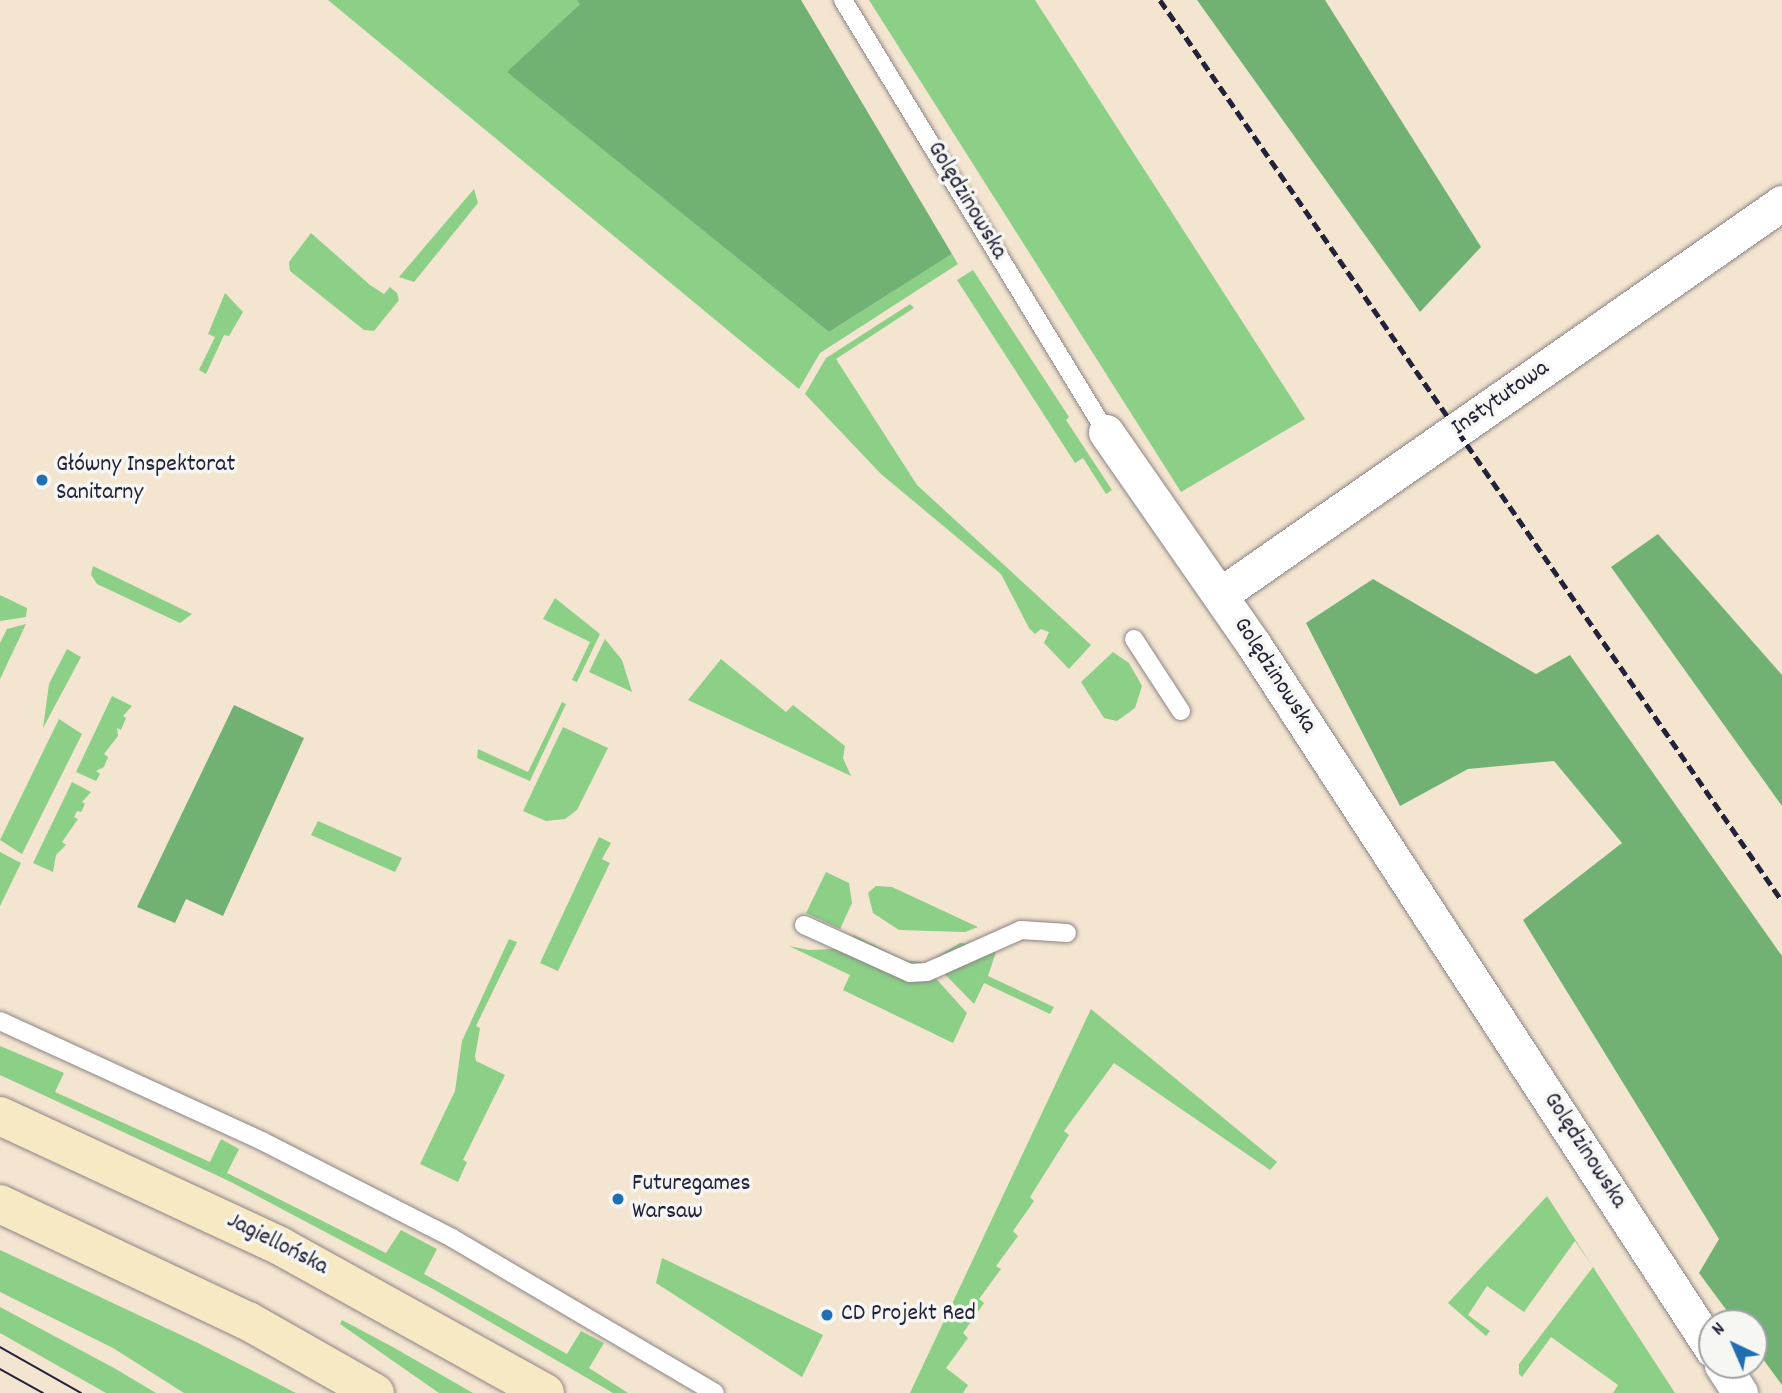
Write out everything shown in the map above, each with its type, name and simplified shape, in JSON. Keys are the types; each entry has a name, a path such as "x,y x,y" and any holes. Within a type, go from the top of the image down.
{"main road":[{"name":"Jagiellońska","path":"0,1116 280,1245 545,1393"},
{"path":"0,1204 248,1321 375,1393"}],"street":[{"name":"Instytutowa","path":"1220,595 1782,203"},
{"name":"Golędzinowska","path":"1106,432 1220,595 1698,1328"}],"lane":[{"name":"Golędzinowska","path":"843,0 1106,432"},
{"path":"1134,639 1181,711"},
{"path":"804,925 910,973 927,972 1021,930 1067,933"},
{"path":"0,1021 262,1141 452,1238 715,1393"}],"green space":[{"path":"328,0 577,0 581,3 508,72 829,332 952,254 958,264 820,353 799,389"},
{"path":"577,0 801,0 952,254 829,332 507,72 580,4"},
{"path":"869,0 1035,0 1305,419 1181,492"},
{"path":"1197,0 1325,0 1481,247 1420,312"},
{"path":"474,189 478,203 414,282 399,277"},
{"path":"311,233 370,285 384,294 390,287 397,293 399,300 374,331 364,330 290,271 289,262"},
{"path":"973,270 1069,417 1066,420 1112,490 1106,494 1083,458 1075,463 957,280"},
{"path":"225,293 243,312 229,336 224,335 206,374 199,370 215,337 208,334"},
{"path":"910,304 914,308 836,359 917,485 1091,645 1069,669 1044,643 1049,632 1041,629 1035,634 1029,628 1001,574 881,474 805,394 826,358"},
{"path":"1658,534 1782,675 1782,806 1611,567"},
{"path":"93,566 192,614 180,623 97,584 91,575"},
{"path":"1373,579 1536,674 1570,655 1782,956 1782,1385 1768,1366 1768,1309 1726,1309 1699,1273 1719,1239 1523,920 1622,843 1554,761 1468,769 1400,806 1306,623"},
{"path":"0,595 27,608 26,617 0,621"},
{"path":"555,598 600,634 577,682 572,680 590,642 543,619"},
{"path":"26,624 0,679 0,643 7,629"},
{"path":"605,639 622,660 632,692 589,672"},
{"path":"67,649 81,657 43,728 49,684"},
{"path":"1113,652 1129,663 1142,686 1135,708 1117,721 1104,718 1081,682"},
{"path":"721,659 786,712 793,705 845,746 843,758 851,776 688,700"},
{"path":"112,696 132,706 123,716 126,718 121,730 117,728 118,736 104,754 108,757 104,767 96,771 100,774 96,781 76,772"},
{"path":"562,702 566,704 530,781 477,758 478,749 528,772"},
{"path":"234,705 304,738 223,916 186,899 175,923 137,907"},
{"path":"59,719 82,734 22,854 0,840"},
{"path":"563,727 608,748 577,810 565,819 546,821 523,811"},
{"path":"72,782 91,792 82,802 85,804 81,812 77,811 74,817 78,819 62,842 66,845 56,855 53,872 33,863"},
{"path":"318,821 402,858 395,872 311,835"},
{"path":"599,837 611,843 602,859 610,863 558,971 540,963"},
{"path":"0,852 21,863 0,906"},
{"path":"826,872 849,883 852,903 840,929 806,913"},
{"path":"876,886 892,887 978,927 965,932 899,930 873,913 868,893"},
{"path":"854,935 904,960 921,962 967,1013 953,1043 843,990 850,975 789,946 809,950 834,949"},
{"path":"509,939 517,942 476,1026 480,1028 475,1056 476,1061 505,1075 463,1160 467,1162 458,1182 420,1164 455,1091 462,1041"},
{"path":"960,943 998,946 988,976 1054,1007 1050,1014 984,983 974,1004 931,960"},
{"path":"1091,1009 1277,1162 1270,1170 1114,1063 1064,1131 1069,1135 1030,1197 1034,1201 1013,1231 1018,1236 996,1266 1001,1269 979,1299 984,1303 963,1333 968,1338 946,1368 968,1385 963,1393 910,1393"},
{"path":"0,1046 64,1073 55,1092 210,1162 221,1139 239,1149 227,1173 386,1253 401,1230 437,1249 424,1274 567,1354 581,1331 604,1343 589,1368 628,1393 613,1393 435,1290 229,1181 0,1075"},
{"path":"1547,1196 1593,1267 1575,1241 1524,1312 1487,1286 1468,1315 1490,1331 1486,1336 1448,1303"},
{"path":"0,1250 198,1343 296,1393 184,1393 113,1348 0,1292"},
{"path":"662,1258 823,1335 802,1377 656,1283"},
{"path":"1593,1267 1675,1393 1613,1393 1618,1385 1551,1337 1522,1377 1519,1374 1519,1364"},
{"path":"0,1307 156,1393 106,1393 0,1333"},
{"path":"342,1320 473,1393 439,1393 340,1324"}],"tram line":[{"path":"0,1347 81,1393"},
{"path":"0,1369 43,1393"}],"railway":[{"path":"1160,0 1782,901"}],"place":[{"name":"Główny Inspektorat Sanitarny","path":"42,480"},
{"name":"Futuregames Warsaw","path":"618,1199"},
{"name":"CD Projekt Red","path":"827,1315"}]}
